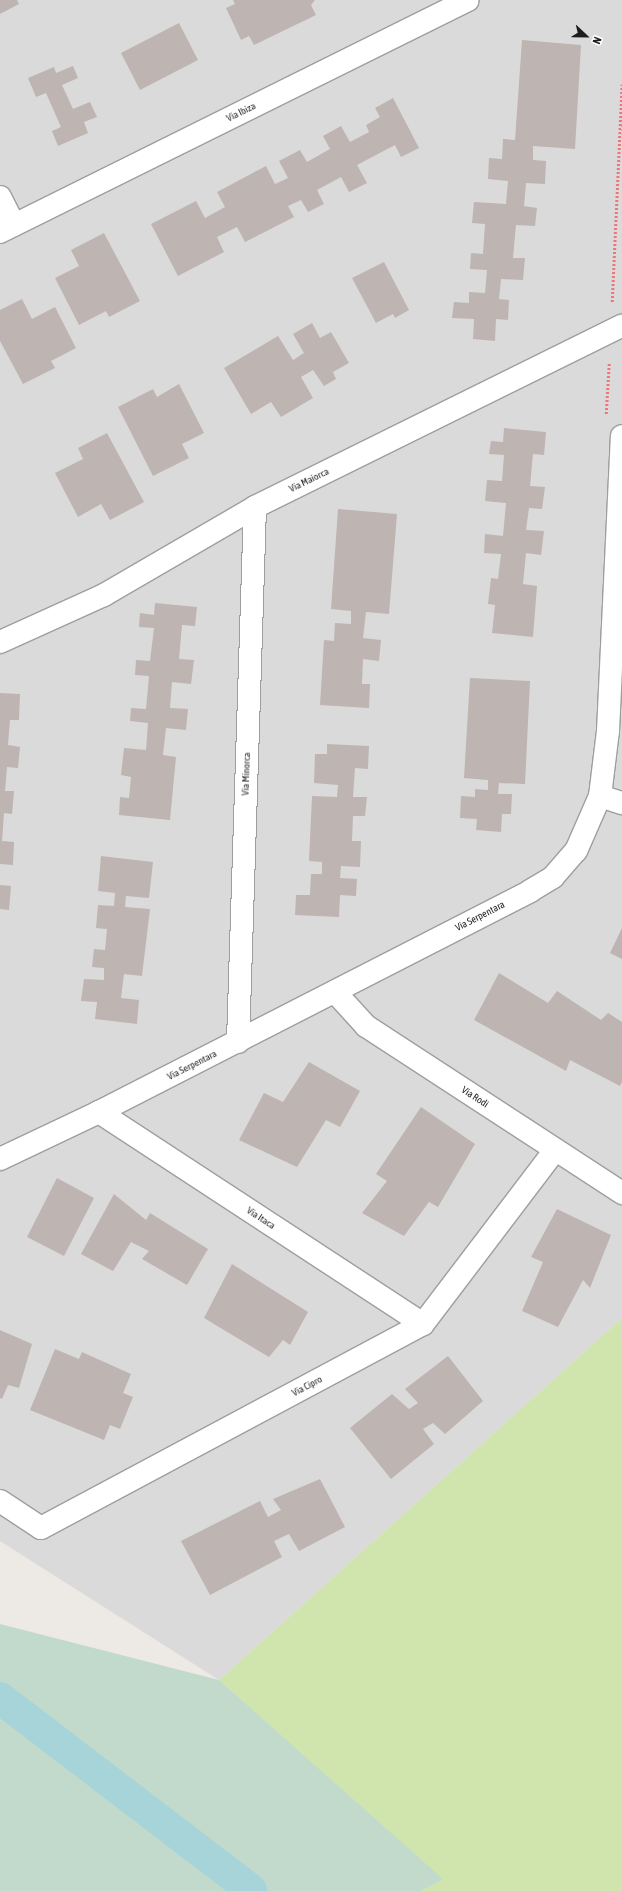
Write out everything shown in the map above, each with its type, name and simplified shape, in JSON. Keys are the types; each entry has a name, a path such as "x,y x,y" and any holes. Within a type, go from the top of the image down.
{"street":[{"name":"Via Ibiza","path":"0,197 7,228 468,0"},
{"name":"Via Maiorca","path":"0,642 104,595 255,507 616,329"},
{"name":"Via Serpentara","path":"0,1160 238,1042 553,877 576,851 600,796 608,731 622,436"},
{"name":"Via Minorca","path":"238,1042 255,507"},
{"path":"600,796 622,803"},
{"name":"Via Rodi","path":"335,992 366,1026 622,1193"},
{"name":"Via Itaca","path":"99,1112 423,1324"},
{"name":"Via Cipro","path":"0,1501 41,1528 423,1324 555,1150"}],"path":[{"path":"606,419 616,329 622,84"}],"shaded area":[{"path":"0,0 622,0 622,1318 219,1680 0,1541"}],"green space":[{"path":"622,1318 622,1891 421,1891 442,1879 219,1680"},
{"path":"0,1624 219,1680 443,1879 421,1891 0,1891"}],"building":[{"path":"0,0 17,0 19,4 0,14"},
{"path":"233,0 315,0 311,5 316,15 254,45 249,36 241,40 226,8 235,4"},
{"path":"179,23 198,60 140,90 121,53"},
{"path":"522,40 581,45 575,149 533,146 533,160 546,161 545,184 526,183 524,206 537,208 535,226 516,225 513,258 525,258 523,280 501,279 499,299 509,300 508,320 496,319 495,341 473,339 474,319 452,318 454,302 469,303 469,292 485,293 487,270 470,269 471,253 483,254 485,224 472,223 474,202 506,204 508,181 488,179 489,158 502,159 503,139 515,140"},
{"path":"73,66 78,78 62,85 73,109 90,102 97,117 84,122 88,133 58,146 52,131 61,127 46,93 36,97 28,78 54,67 56,73"},
{"path":"393,98 419,148 401,157 395,145 357,165 367,183 349,192 341,177 317,190 324,204 308,212 301,200 288,206 294,217 245,242 237,227 217,237 224,252 178,276 151,224 196,201 205,218 225,207 217,192 266,166 275,184 288,178 279,161 300,150 307,162 330,149 323,136 341,126 350,142 369,132 366,125 380,117 375,108"},
{"path":"104,233 140,301 109,317 106,311 79,325 55,278 79,266 71,250"},
{"path":"384,262 409,310 395,318 393,314 376,323 352,278"},
{"path":"22,299 32,319 55,307 76,348 51,361 55,368 23,384 0,341 0,310"},
{"path":"312,323 320,338 331,332 349,363 333,372 336,379 324,386 313,370 301,377 313,398 281,417 271,402 251,414 224,368 278,336 293,360 304,353 293,334"},
{"path":"179,384 204,433 182,444 189,458 153,476 118,407 153,389 157,397"},
{"path":"504,428 546,432 544,455 533,454 530,486 545,487 542,509 529,508 526,530 544,531 541,555 526,553 523,584 537,586 533,637 492,633 495,605 488,604 491,578 498,579 501,554 484,553 485,534 503,536 506,503 485,501 487,480 502,481 504,455 489,454 491,441 503,442"},
{"path":"107,433 144,502 110,520 101,504 78,517 55,473 83,459 78,448"},
{"path":"338,509 397,514 389,614 366,612 363,638 381,640 379,661 363,659 362,684 370,684 369,708 320,705 324,640 334,641 335,623 351,624 351,611 331,609"},
{"path":"155,603 197,607 195,626 182,625 179,659 194,660 191,684 172,682 170,708 188,709 186,730 166,728 163,755 176,757 170,820 119,815 120,797 129,798 131,777 121,775 124,748 146,750 148,723 130,721 131,708 146,709 149,676 135,675 136,660 150,661 154,628 139,627 140,613 154,615"},
{"path":"470,678 530,681 525,784 499,783 498,794 512,794 511,814 502,814 501,832 476,830 477,819 460,818 461,796 475,797 475,789 488,790 488,780 464,778"},
{"path":"0,693 20,694 19,720 10,720 8,745 20,747 18,768 7,767 5,791 14,791 12,814 4,813 2,841 14,842 13,865 0,864"},
{"path":"327,744 369,746 368,769 355,768 353,797 367,797 365,816 353,816 352,841 361,841 360,867 341,866 340,878 357,879 356,896 340,895 339,917 295,915 296,895 310,895 311,874 322,874 322,862 309,861 312,796 337,797 338,785 314,783 315,754 327,754"},
{"path":"101,856 153,862 149,898 126,896 125,907 150,909 142,976 124,974 121,998 139,1000 137,1024 95,1019 97,1002 81,1001 84,979 104,980 104,968 92,967 94,949 105,950 107,929 96,928 98,905 114,906 115,893 98,891"},
{"path":"0,885 11,886 9,910 0,909"},
{"path":"622,928 622,959 610,953"},
{"path":"499,973 548,1003 557,991 601,1020 608,1013 622,1022 622,1082 620,1086 570,1060 566,1071 474,1020"},
{"path":"309,1062 360,1091 340,1127 326,1120 297,1167 239,1140 264,1093 283,1102"},
{"path":"421,1107 475,1144 438,1207 429,1202 404,1236 362,1213 387,1181 376,1174"},
{"path":"57,1178 94,1198 64,1256 27,1237"},
{"path":"114,1194 146,1220 150,1213 208,1249 187,1285 142,1259 149,1251 131,1242 113,1271 81,1254"},
{"path":"557,1209 611,1235 590,1288 583,1280 558,1327 522,1311 543,1262 531,1257"},
{"path":"232,1264 308,1312 290,1345 283,1340 269,1357 204,1318"},
{"path":"0,1330 32,1344 19,1388 8,1385 2,1399 0,1398"},
{"path":"55,1349 79,1359 82,1352 131,1374 123,1393 133,1397 120,1429 110,1425 104,1440 30,1410"},
{"path":"448,1356 483,1401 445,1434 433,1423 423,1429 434,1444 391,1479 350,1428 392,1394 409,1409 418,1403 405,1389"},
{"path":"320,1479 345,1527 299,1551 289,1534 274,1541 282,1557 210,1595 181,1541 260,1501 268,1517 281,1510 273,1499"}],"waterway":[{"path":"0,1698 251,1890"}]}
